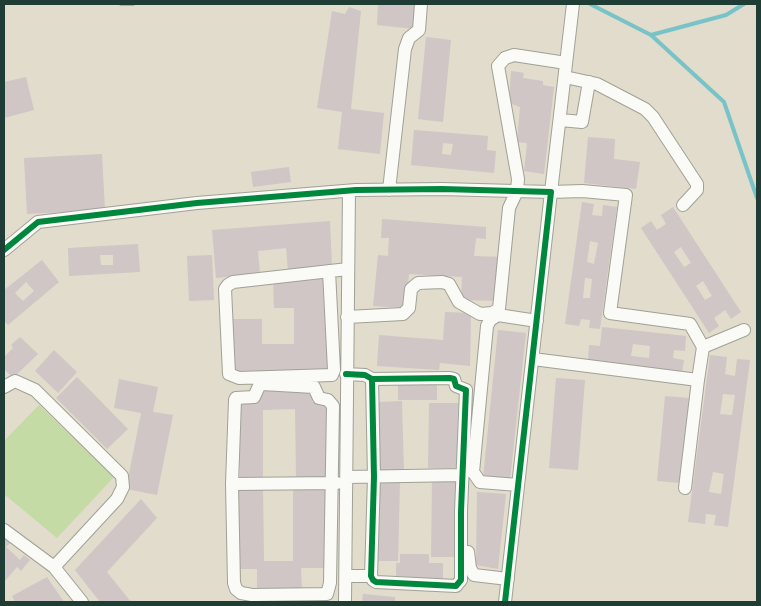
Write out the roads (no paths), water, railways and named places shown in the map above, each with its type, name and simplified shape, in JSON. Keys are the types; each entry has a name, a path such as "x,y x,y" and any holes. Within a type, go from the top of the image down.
{"street":[{"path":"389,190 405,49 409,38 419,30 421,4"},
{"path":"505,602 573,4"},
{"path":"347,317 403,314 409,308 411,289 418,283 442,282 452,288 459,302 474,312 480,314 496,311 500,306 509,208 517,192 518,179 498,66 505,58 514,55 566,63"},
{"path":"565,77 597,84 645,109 697,184 697,190 683,205"},
{"path":"560,120 582,122 589,82"},
{"path":"4,250 38,222 197,203 349,191 389,190 582,191 626,195 610,313 690,324 703,347 685,488"},
{"path":"329,591 331,402 319,398 314,387 262,384 259,386 254,397 236,398 235,400 232,484 234,583 236,589 252,595 321,595 329,591 346,597 346,374 349,191"},
{"path":"329,271 334,370 332,375 239,378 230,374 225,289 228,285 233,282 329,271 348,269"},
{"path":"518,488 480,482 474,472 487,326 490,320 498,315 537,321"},
{"path":"703,347 744,330"},
{"path":"533,359 698,380"},
{"path":"346,374 365,375 372,379 450,378 458,387 464,388 461,580 456,586 376,582 371,576 374,477 372,379"},
{"path":"4,387 15,381 35,390 122,476 123,488 117,499 54,567"},
{"path":"232,484 330,483 374,477 464,475"},
{"path":"508,580 478,576 471,571 468,551 468,499 471,487 475,486 518,488"},
{"path":"4,530 54,567 82,602"},
{"path":"346,576 371,576"}],"waterway":[{"path":"121,4 133,4"},
{"path":"590,4 651,35 724,102 757,198"},
{"path":"651,35 726,15 744,4"}]}
